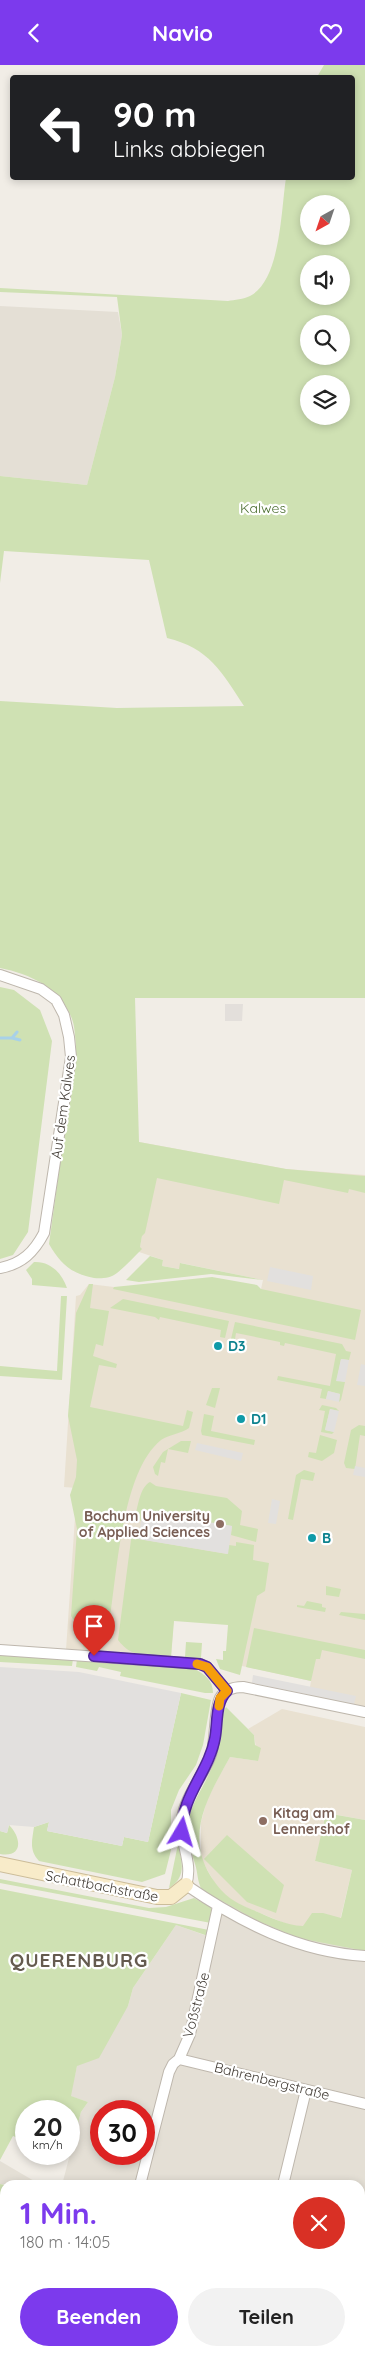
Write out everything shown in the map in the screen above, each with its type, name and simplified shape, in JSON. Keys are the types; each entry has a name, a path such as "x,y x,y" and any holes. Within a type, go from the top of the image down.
{"street":[{"name":"Auf dem Kalwes","path":"0,975 41,989 56,1000 64,1015 71,1057 44,1233 38,1246 18,1263 0,1268"},
{"path":"0,1650 200,1664 207,1667 227,1691"},
{"path":"365,1712 243,1687 234,1687 227,1691 219,1701 210,1755 191,1792 182,1819 184,1847 190,1874 186,1885 218,1906 253,1925 295,1944 365,1956"},
{"name":"Schattbachstraße","path":"0,1864 157,1897 171,1897 186,1885"},
{"name":"Schattbachstraße","path":"0,1869 19,1869"},
{"name":"Voßstraße","path":"141,2180 169,2072 173,2064 179,2059 190,2034 218,1906"},
{"name":"Bahrenbergstraße","path":"179,2059 365,2105"},
{"path":"284,2180 306,2090"}],"shaded area":[{"path":"0,306 118,312 122,335 115,377 87,485 0,476"},
{"path":"225,1004 243,1004 242,1021 225,1021"},
{"name":"Bochum University of Applied Sciences","path":"134,1141 286,1169 365,1175 365,1718 307,1705 311,1681 242,1666 229,1660 264,1565 178,1559 171,1657 66,1650 77,1488 64,1487 76,1296 80,1295 89,1284 114,1287 261,1289 263,1280 181,1263 180,1269 162,1266 163,1260 139,1252 142,1236"},
{"path":"270,1267 313,1276 311,1290 267,1281"},
{"path":"341,1359 349,1360 345,1382 336,1381"},
{"path":"361,1364 365,1365 365,1386 357,1385"},
{"path":"328,1391 340,1394 339,1402 326,1399"},
{"path":"330,1409 339,1411 334,1432 325,1430"},
{"path":"197,1443 243,1453 241,1461 195,1450"},
{"path":"355,1466 365,1468 365,1477 353,1475"},
{"path":"272,1499 280,1501 276,1524 268,1523"},
{"path":"143,1511 232,1526 228,1554 138,1539"},
{"path":"0,1667 79,1672 181,1693 148,1842 124,1837 122,1846 47,1831 49,1822 34,1827 9,1825 7,1833 0,1831"},
{"path":"253,1675 356,1696 354,1704 252,1683"},
{"name":"Kitag am Lennershof","path":"282,1709 365,1727 365,1820 327,1813 315,1861 352,1870 337,1933 289,1925 238,1904 220,1892 201,1859 201,1822 207,1800 218,1778 230,1757 258,1761 254,1735 248,1729"},
{"path":"213,1895 256,1920 365,1951 365,2180 63,2180 67,2165 80,2165 80,2116 88,2102 70,2096 77,2066 128,2006 133,1988 176,1925 207,1936"},
{"path":"0,2161 32,2180 0,2180"}],"green space":[{"name":"Kalwes","path":"324,65 365,65 365,998 135,998 139,1142 286,1169 365,1176 365,1193 349,1189 348,1193 284,1180 279,1204 157,1178 145,1233 142,1236 140,1247 142,1249 115,1275 106,1278 94,1278 79,1274 67,1267 57,1257 49,1244 76,1046 73,1022 67,1008 60,999 43,984 22,974 0,968 0,701 117,708 244,706 229,682 204,655 181,642 167,638 149,560 4,551 0,583 0,476 87,485 115,377 122,335 117,297 0,292 0,288 228,301 242,299 250,296 260,288 274,260 286,180 355,180 355,75 318,75"},
{"path":"0,987 14,990 40,1010 52,1041 28,1232 13,1255 0,1259"},
{"path":"150,1256 163,1260 162,1266 179,1269 180,1263 263,1280 211,1274 139,1282 126,1280"},
{"path":"34,1262 40,1262 55,1269 62,1277 67,1288 32,1285 32,1279 26,1270"},
{"path":"212,1277 257,1285 261,1289 361,1310 355,1340 113,1289 114,1287"},
{"path":"89,1284 93,1284 90,1308 109,1311 103,1346 96,1344 93,1356 117,1364 116,1368 99,1365 90,1407 183,1426 187,1410 193,1412 189,1428 161,1440 147,1457 136,1479 121,1534 106,1641 96,1650 90,1650 83,1646 81,1631 71,1616 77,1529 70,1495 76,1477 77,1460 68,1416 76,1313"},
{"path":"61,1296 67,1296 62,1380 0,1376 0,1366 57,1371"},
{"path":"123,1299 229,1321 225,1338 220,1337 221,1330 160,1317 159,1320 155,1317 110,1308"},
{"path":"235,1322 342,1344 346,1351 351,1352 349,1360 341,1359 337,1380 345,1382 341,1400 339,1402 340,1394 328,1391 326,1399 320,1398 322,1389 277,1380 278,1376 330,1386 336,1354 285,1343 284,1346 280,1345 280,1342 236,1333 235,1339 231,1339"},
{"path":"212,1388 220,1388 215,1408 206,1405"},
{"path":"322,1405 336,1408 339,1411 330,1409 325,1430 334,1432 332,1434 321,1432 325,1411 319,1410"},
{"path":"204,1414 214,1416 211,1431 255,1440 254,1445 202,1435"},
{"path":"359,1425 365,1426 365,1436 360,1435 355,1469 346,1468 344,1463 351,1430"},
{"path":"320,1435 337,1440 334,1453 322,1461 308,1457 309,1452 316,1453"},
{"path":"181,1441 191,1441 188,1453 168,1449 165,1463 161,1462 158,1476 155,1474 153,1467 163,1452"},
{"path":"304,1470 315,1473 313,1481 301,1479 293,1520 288,1519 296,1475"},
{"path":"150,1482 156,1486 227,1498 242,1511 240,1525 258,1529 256,1542 231,1535 232,1526 143,1512 141,1521 135,1517 138,1502 144,1488"},
{"path":"140,1531 139,1539 227,1554 229,1545 236,1546 236,1542 254,1545 253,1560 269,1563 265,1591 257,1596 240,1675 220,1669 216,1659 223,1660 223,1651 226,1651 228,1625 174,1621 171,1657 148,1656 135,1653 123,1646 118,1640 132,1532"},
{"path":"326,1586 341,1589 339,1597 326,1595"},
{"path":"307,1601 322,1604 322,1607 326,1608 325,1612 297,1607 297,1605 304,1606"},
{"path":"341,1612 365,1614 365,1620 339,1615"},
{"path":"254,1628 365,1650 365,1659 322,1650 320,1659 316,1659 311,1681 246,1667"},
{"path":"186,1642 202,1643 201,1658 185,1657"},
{"path":"0,1655 73,1659 72,1666 0,1662"},
{"path":"77,1659 195,1669 210,1681 213,1693 120,1676 121,1672 99,1667 97,1671 76,1667"},
{"path":"181,1693 211,1700 203,1745 196,1765 179,1790 171,1810 171,1850 165,1874 142,1882 39,1861 32,1849 34,1827 49,1822 47,1831 122,1846 124,1837 148,1842"},
{"path":"226,1707 254,1735 255,1745 261,1748 258,1761 230,1757 208,1800 200,1829 200,1844 203,1859 210,1875 223,1892 233,1900 245,1907 284,1922 303,1926 312,1913 323,1913 341,1918 352,1870 315,1861 326,1813 365,1820 365,1951 298,1938 256,1920 202,1890 190,1844 188,1828 194,1804 217,1752 222,1716"},
{"path":"9,1825 16,1836 18,1846 13,1853 0,1854 0,1831 7,1833"},
{"path":"227,1835 284,1885 276,1913 247,1902 204,1859"},
{"path":"178,1844 182,1863 181,1874 175,1884 169,1888"},
{"path":"0,1879 149,1908 166,1907 194,1898 211,1907 211,1923 0,1883"},
{"path":"0,1889 209,1930 208,1936 176,1925 133,1988 128,2006 99,2058 77,2066 71,2096 88,2102 80,2116 80,2100 15,2100 15,2137 13,2136 0,2160"}],"waterway":[{"path":"0,1038 12,1038 17,1032"},
{"path":"12,1038 20,1040"}],"slow traffic":[{"path":"197,1664 207,1667 227,1691 220,1698 219,1706"}],"place":[{"name":"D3","path":"218,1346"},
{"name":"D1","path":"241,1419"},
{"name":"Bochum University of Applied Sciences","path":"220,1524"},
{"name":"B","path":"312,1538"},
{"name":"Kitag am Lennershof","path":"263,1821"}],"district":[{"name":"QUERENBURG","path":"79,1960"}],"route":[{"path":"94,1656 200,1664 207,1667 216,1676 227,1691 219,1701 215,1739 210,1755 186,1804 182,1819 182,1832"}]}
